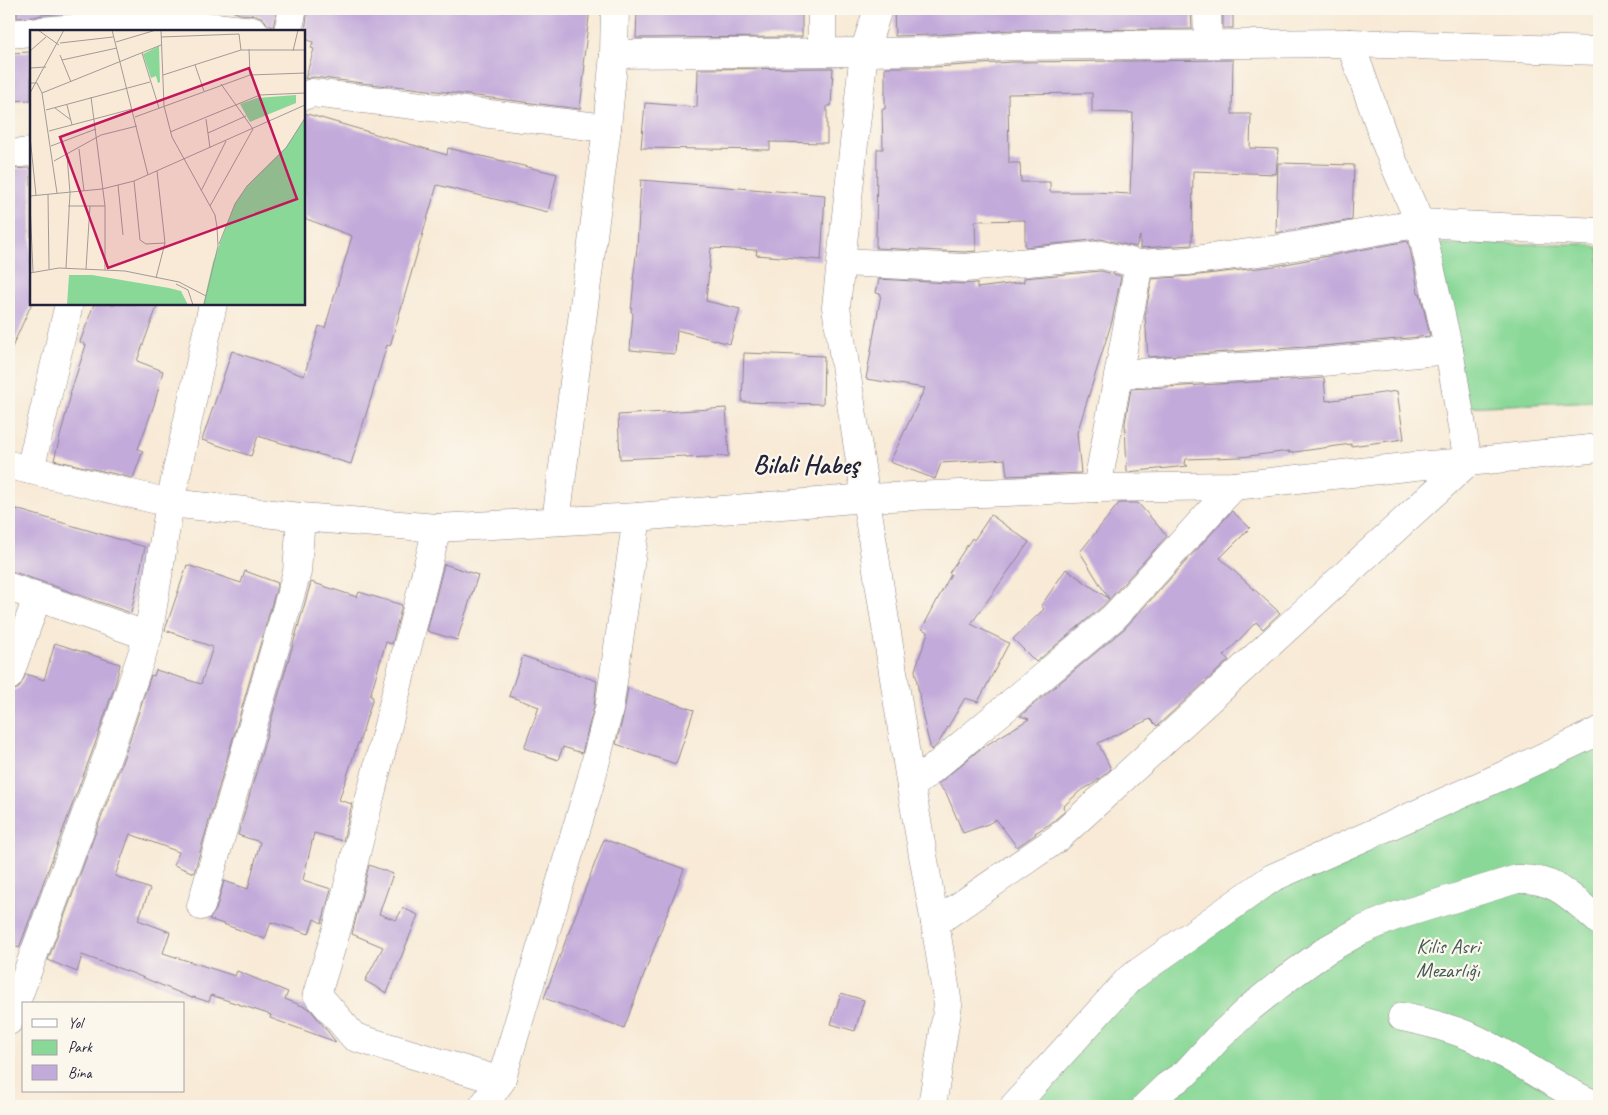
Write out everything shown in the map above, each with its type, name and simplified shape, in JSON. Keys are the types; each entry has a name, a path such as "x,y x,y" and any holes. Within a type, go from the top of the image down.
{"street":[{"path":"288,30 293,9"},
{"path":"556,521 607,128 614,54 615,9"},
{"path":"822,9 822,52"},
{"path":"878,9 864,52 836,307 911,787 948,1005 932,1106"},
{"path":"1207,9 1208,44"},
{"path":"53,30 156,21 244,30"},
{"path":"9,34 30,32"},
{"path":"614,54 864,52 1012,46 1350,43 1599,49"},
{"path":"1350,43 1389,152 1420,222 1449,350 1468,462"},
{"path":"305,96 312,93 607,128"},
{"path":"9,154 30,152"},
{"path":"842,262 965,268 1102,255 1140,264 1188,261 1273,250 1420,222 1599,232"},
{"path":"1097,488 1140,264"},
{"path":"69,305 19,468 170,504 301,517 437,528 637,517 866,498 1097,488 1234,486 1599,448"},
{"path":"9,1021 110,749 148,636 170,504 213,305"},
{"path":"1120,374 1323,362 1449,350"},
{"path":"935,923 1058,838 1468,462"},
{"path":"911,787 1114,617 1234,486"},
{"path":"201,906 297,572 301,517"},
{"path":"483,1106 501,1081 591,780 609,708 637,517"},
{"path":"437,528 339,922 317,994 354,1037 501,1081"},
{"path":"9,587 148,636"},
{"path":"9,676 37,598"},
{"path":"1014,1106 1129,979 1272,878 1599,731"},
{"path":"1146,1106 1167,1086 1186,1072 1251,1007 1289,976 1328,949 1360,931 1393,917 1517,879 1529,878 1540,880 1561,889 1599,921"},
{"path":"1402,1017 1451,1029 1475,1039 1560,1088 1598,1106"}],"green space":[{"path":"1436,244 1587,244 1599,248 1599,401 1464,407"},
{"name":"Kilis Asri Mezarlığı","path":"1599,727 1599,1106 1013,1106 1133,973 1276,872"}],"building":[{"path":"17,9 112,9 17,18"},
{"path":"232,9 277,9 273,27 268,25 263,18 256,15 240,14 232,11"},
{"path":"308,9 590,9 580,109 388,85 314,77 305,79 314,49 311,48 313,42 305,38"},
{"path":"637,9 802,9 802,37 636,38"},
{"path":"894,9 1191,9 1192,29 1012,30 895,36"},
{"path":"1223,9 1233,9 1233,28 1223,28"},
{"path":"30,52 30,100 9,101 9,53"},
{"path":"1233,60 1232,114 1251,114 1250,148 1278,149 1276,174 1193,171 1192,245 1140,248 1140,236 1136,247 1101,239 1025,247 1025,220 975,221 976,251 876,248 877,149 883,149 882,109 885,109 885,67 934,67 1013,62","holes":["1092,93 1092,112 1133,113 1130,194 1050,192 1050,182 1021,182 1020,163 1009,163 1008,94"]},
{"path":"833,68 831,106 827,106 827,143 770,142 770,150 641,148 645,103 697,107 698,69"},
{"path":"305,113 447,155 448,148 557,174 548,212 437,185 390,346 387,345 351,464 258,436 251,456 202,440 232,351 304,376 319,326 325,328 352,236 305,218"},
{"path":"1278,163 1354,165 1352,220 1276,233"},
{"path":"30,168 31,305 9,354 9,169"},
{"path":"641,180 825,195 821,260 756,255 757,250 711,248 706,301 740,309 730,344 677,330 675,354 630,350 633,280"},
{"path":"1408,241 1418,293 1420,293 1430,336 1322,346 1148,357 1145,316 1152,279 1275,266"},
{"path":"1101,271 1121,276 1112,321 1077,433 1081,473 1007,476 1005,459 941,463 935,479 890,462 925,388 866,379 881,294 876,293 879,279 964,284 977,283 977,288 1024,282 1024,278"},
{"path":"94,305 158,305 137,361 163,371 154,405 138,449 143,451 133,478 54,460 70,394 86,345 80,342"},
{"path":"744,353 824,356 823,404 742,402"},
{"path":"1324,378 1326,401 1397,391 1404,439 1288,453 1290,451 1241,457 1186,459 1185,464 1188,466 1127,472 1125,423 1131,389"},
{"path":"726,408 729,456 620,459 618,415"},
{"path":"1119,503 1138,503 1167,536 1103,606 1036,662 1013,639 1044,609 1041,606 1066,569 1109,599 1080,552"},
{"path":"9,507 145,547 131,613 14,572 9,572"},
{"path":"1232,511 1250,528 1220,558 1280,613 1263,629 1256,622 1224,656 1229,660 1157,726 1150,719 1098,743 1111,769 1093,784 1080,791 1063,807 1065,811 1036,834 1017,847 996,819 963,833 947,795 938,784 980,749 1029,719 1020,716 1125,628"},
{"path":"991,515 1029,542 971,624 1009,643 978,702 965,698 938,744 931,750 923,718 915,670 928,632 922,629 951,574 949,573 972,538 974,540"},
{"path":"444,564 478,575 457,640 427,631"},
{"path":"187,565 241,583 245,571 278,583 194,873 174,865 179,852 130,834 115,876 150,889 138,920 170,932 163,953 235,976 237,971 288,992 285,999 310,1009 336,1042 270,1018 271,1015 211,995 209,1002 192,998 82,955 77,972 48,960 125,754 151,675 154,676 156,670 201,684 213,647 165,630"},
{"path":"311,582 357,597 359,592 402,605 392,644 386,642 370,696 373,697 339,800 352,804 343,841 314,833 303,880 331,889 322,923 314,919 309,934 271,922 265,939 209,919 216,910 224,881 248,889 260,842 238,835"},
{"path":"55,643 120,664 116,682 95,744 19,948 9,944 9,691 19,688 26,674 44,680"},
{"path":"523,656 597,681 594,706 582,753 563,747 558,760 524,748 539,707 509,696"},
{"path":"628,688 694,710 676,764 616,744"},
{"path":"604,839 684,869 624,1028 544,998"},
{"path":"369,865 393,874 379,914 396,920 403,908 418,915 387,993 365,981 383,947 352,934"},
{"path":"841,993 864,1000 855,1031 831,1024"}],"district":[{"name":"Bilali Habeş","path":"806,464"}]}
